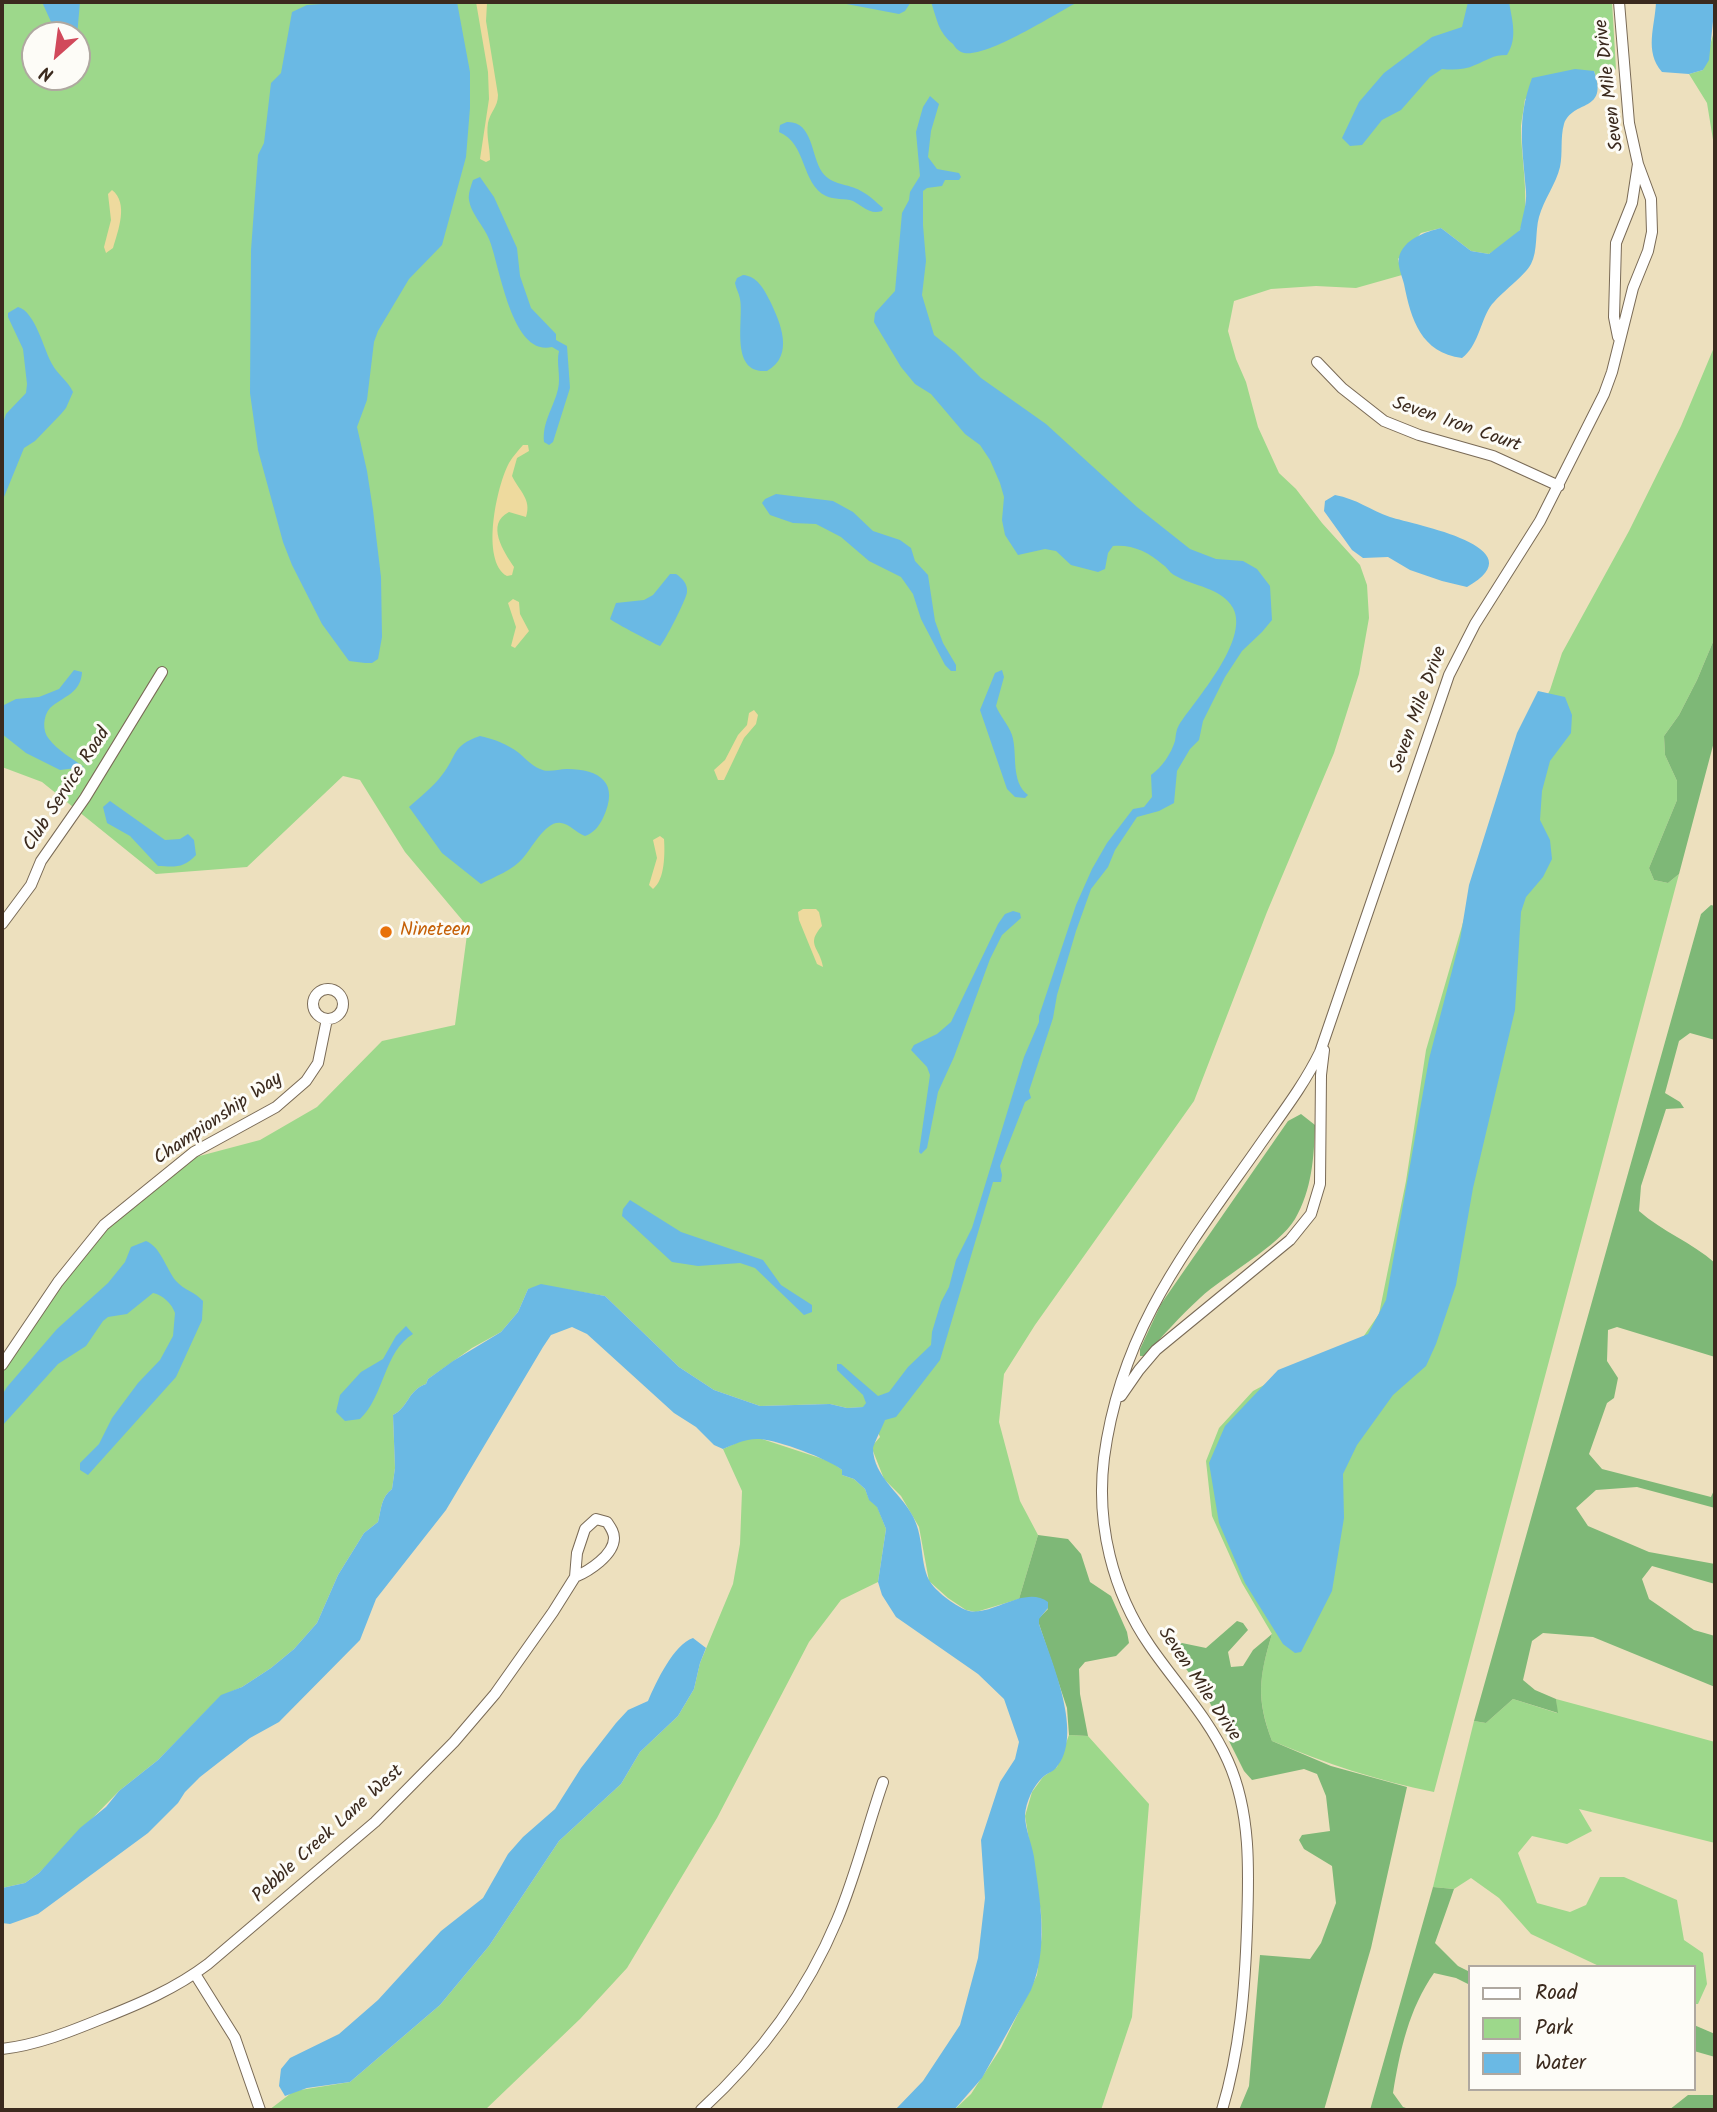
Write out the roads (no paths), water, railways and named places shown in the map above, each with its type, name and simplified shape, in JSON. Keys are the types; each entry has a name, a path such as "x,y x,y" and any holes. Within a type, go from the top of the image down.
{"street":[{"name":"Seven Mile Drive","path":"1222,2110 1238,2044 1245,1972 1247,1852 1242,1807 1237,1784 1218,1740 1144,1636 1116,1578 1105,1534 1102,1483 1104,1458 1128,1358 1160,1291 1190,1244 1302,1086 1327,1034 1453,666 1475,624 1511,570 1559,486 1612,372 1633,288 1648,251 1652,232 1651,199 1638,164 1629,123 1619,2"},
{"name":"Seven Mile Drive","path":"1618,341 1614,317 1616,243 1632,203 1638,164"},
{"name":"Seven Iron Court","path":"1317,362 1352,396 1384,421 1419,435 1493,456 1559,486"},
{"name":"Club Service Road","path":"2,924 31,885 41,861 85,798 162,672"},
{"name":"Championship Way","path":"2,1365 58,1282 104,1225 194,1152 276,1107 306,1081 318,1063 327,1019"},
{"name":"Seven Mile Drive","path":"1114,1408 1156,1350 1290,1240 1311,1214 1320,1184 1321,1075 1327,1034"},
{"name":"Pebble Creek Lane West","path":"2,2049 58,2036 159,1995 195,1974 334,1858 412,1787 495,1694 526,1652 575,1577 577,1553 584,1529 596,1519 607,1522 615,1534 613,1547 588,1572 575,1577"},
{"path":"701,2110 763,2046 805,1985 837,1919 883,1782"},
{"path":"195,1974 235,2038 260,2110"}],"water":[{"path":"42,2 80,2 78,21 51,21"},
{"path":"457,2 470,72 466,157 442,245 409,279 378,331 374,342 367,400 357,427 367,471 381,577 382,637 378,659 372,663 349,661 322,624 292,565 283,542 258,450 250,393 251,250 258,155 264,143 271,83 281,73 292,12 307,5"},
{"path":"836,2 911,2 905,11 899,14"},
{"path":"931,2 1078,2 1001,43 971,53 961,52 944,35"},
{"path":"1468,2 1509,2 1513,36 1507,55 1494,57 1467,68 1442,69 1430,77 1401,110 1382,120 1362,145 1350,146 1342,138 1359,102 1384,73 1432,37 1462,27"},
{"path":"1656,2 1715,2 1709,60 1703,70 1689,74 1662,72 1653,56 1652,47"},
{"path":"1575,69 1594,71 1597,93 1588,104 1568,116 1564,124 1560,167 1539,217 1531,264 1490,307 1467,353 1462,358 1448,355 1427,342 1420,332 1410,310 1399,257 1410,241 1441,228 1471,251 1489,254 1520,230 1526,197 1522,122 1532,78"},
{"path":"930,96 939,104 931,131 928,157 937,169 959,173 961,177 959,180 945,180 942,186 923,191 926,261 922,295 934,335 981,378 1046,424 1137,507 1190,549 1216,559 1243,561 1257,569 1270,586 1272,620 1242,651 1225,677 1203,721 1199,740 1190,749 1177,771 1174,803 1159,811 1137,817 1115,850 1108,867 1091,889 1029,1091 1031,1098 1025,1102 1000,1166 1001,1182 993,1182 940,1360 896,1417 885,1420 873,1449 874,1459 882,1476 911,1513 920,1539 926,1572 940,1593 961,1608 975,1612 1028,1597 1048,1602 1048,1608 1039,1619 1039,1624 1063,1698 1067,1737 1064,1754 1056,1768 1036,1785 1025,1815 1033,1852 1042,1924 1040,1958 1031,1990 982,2078 954,2110 895,2110 923,2081 960,2025 978,1958 985,1898 981,1840 1000,1782 1015,1759 1019,1742 1004,1699 978,1674 896,1617 882,1595 878,1582 886,1529 877,1507 869,1500 865,1489 854,1479 842,1475 842,1470 826,1461 768,1440 750,1439 723,1449 714,1445 696,1427 674,1413 587,1334 572,1327 551,1335 446,1510 376,1599 360,1640 279,1722 250,1738 200,1777 148,1833 38,1914 10,1924 2,1923 2,1888 25,1883 39,1873 80,1828 106,1807 119,1791 158,1760 221,1695 242,1687 271,1668 294,1649 317,1623 338,1575 364,1533 378,1522 384,1500 392,1489 395,1468 393,1415 428,1379 501,1332 518,1312 528,1289 541,1284 605,1296 679,1367 714,1390 760,1406 830,1404 847,1408 863,1407 866,1403 863,1395 837,1370 837,1364 841,1364 878,1396 889,1392 908,1367 931,1345 941,1302 949,1287 956,1260 972,1228 1024,1057 1039,1022 1076,905 1107,843 1133,809 1144,807 1152,797 1151,775 1169,755 1179,725 1228,652 1236,621 1233,608 1222,596 1174,575 1151,556 1133,548 1113,546 1108,553 1105,569 1098,572 1071,565 1056,551 1045,549 1018,555 1005,535 1002,520 1004,497 990,460 980,445 965,434 931,394 915,384 901,367 874,322 875,313 895,291 902,213 920,176 916,132 923,107"},
{"path":"787,122 796,123 807,133 818,165 826,177 856,188 883,208 882,211 870,211 853,201 829,197 818,190 795,145 779,132 780,125"},
{"path":"480,177 494,197 517,248 520,276 531,308 556,334 556,340 567,346 570,388 553,442 549,445 544,442 544,435 546,421 558,389 559,351 552,347 538,346 526,338 517,324 489,239 470,205 469,195 473,180"},
{"path":"743,275 752,278 763,288 781,328 781,356 767,371 755,370 747,364 743,355 740,299 735,283 737,278"},
{"path":"18,307 29,316 52,364 73,392 61,414 35,441 24,448 2,502 2,426 6,414 26,393 27,384 23,349 8,317 8,313"},
{"path":"776,494 833,501 853,512 873,531 900,540 911,548 915,561 928,575 935,621 943,643 956,665 956,671 951,671 945,665 921,619 913,594 901,577 869,561 841,537 816,524 793,523 770,515 762,503"},
{"path":"1335,495 1390,517 1465,540 1481,549 1489,560 1485,573 1467,587 1410,570 1388,557 1363,558 1352,550 1324,511 1325,501"},
{"path":"670,574 676,574 682,579 687,586 687,592 660,646 610,619 616,603 644,600 653,595"},
{"path":"74,670 82,672 79,685 50,708 44,728 52,743 84,767 60,770 26,753 2,734 2,706 16,699 39,697 59,689"},
{"path":"1002,670 1004,677 996,706 1012,735 1017,775 1022,789 1028,795 1025,798 1015,797 1007,789 980,710 995,673"},
{"path":"1538,691 1565,697 1572,715 1571,733 1550,761 1542,791 1540,820 1550,840 1552,859 1543,877 1526,897 1521,912 1515,1010 1473,1188 1456,1285 1426,1366 1393,1395 1357,1445 1343,1474 1344,1518 1332,1591 1301,1652 1295,1653 1283,1644 1245,1583 1219,1523 1209,1463 1225,1426 1278,1370 1368,1334 1386,1300 1429,1059 1460,940 1469,885 1517,733"},
{"path":"480,736 510,747 543,770 579,770 604,780 608,787 608,806 598,826 585,836 564,824 555,823 540,836 519,862 481,884 442,853 409,807 438,779 459,747"},
{"path":"110,801 165,840 180,839 188,834 194,840 196,855 179,866 158,866 130,836 107,823 103,807"},
{"path":"1013,911 1020,913 1021,918 1002,935 990,959 954,1057 938,1092 927,1148 921,1154 919,1152 930,1075 927,1067 911,1050 914,1045 937,1034 951,1022 998,924 1005,914"},
{"path":"630,1200 681,1232 763,1260 781,1285 812,1305 812,1312 804,1315 755,1268 740,1263 698,1266 672,1262 622,1216 623,1209"},
{"path":"146,1241 159,1253 176,1281 203,1301 202,1320 176,1377 88,1475 80,1470 80,1463 99,1444 112,1418 138,1383 160,1360 173,1336 175,1313 167,1300 153,1293 127,1314 108,1317 86,1346 58,1364 2,1426 2,1395 57,1329 108,1283 125,1262 131,1247"},
{"path":"406,1326 413,1334 396,1351 368,1410 360,1419 345,1421 336,1412 340,1395 361,1372 383,1359 396,1336"},
{"path":"693,1638 706,1648 694,1689 678,1716 640,1752 621,1784 559,1841 489,1946 440,2005 350,2082 307,2088 285,2096 279,2086 281,2069 290,2058 339,2034 378,2000 441,1931 483,1898 508,1854 555,1809 581,1768 616,1723 628,1710 648,1701 673,1656"}],"place":[{"name":"Nineteen","path":"386,932"}]}
